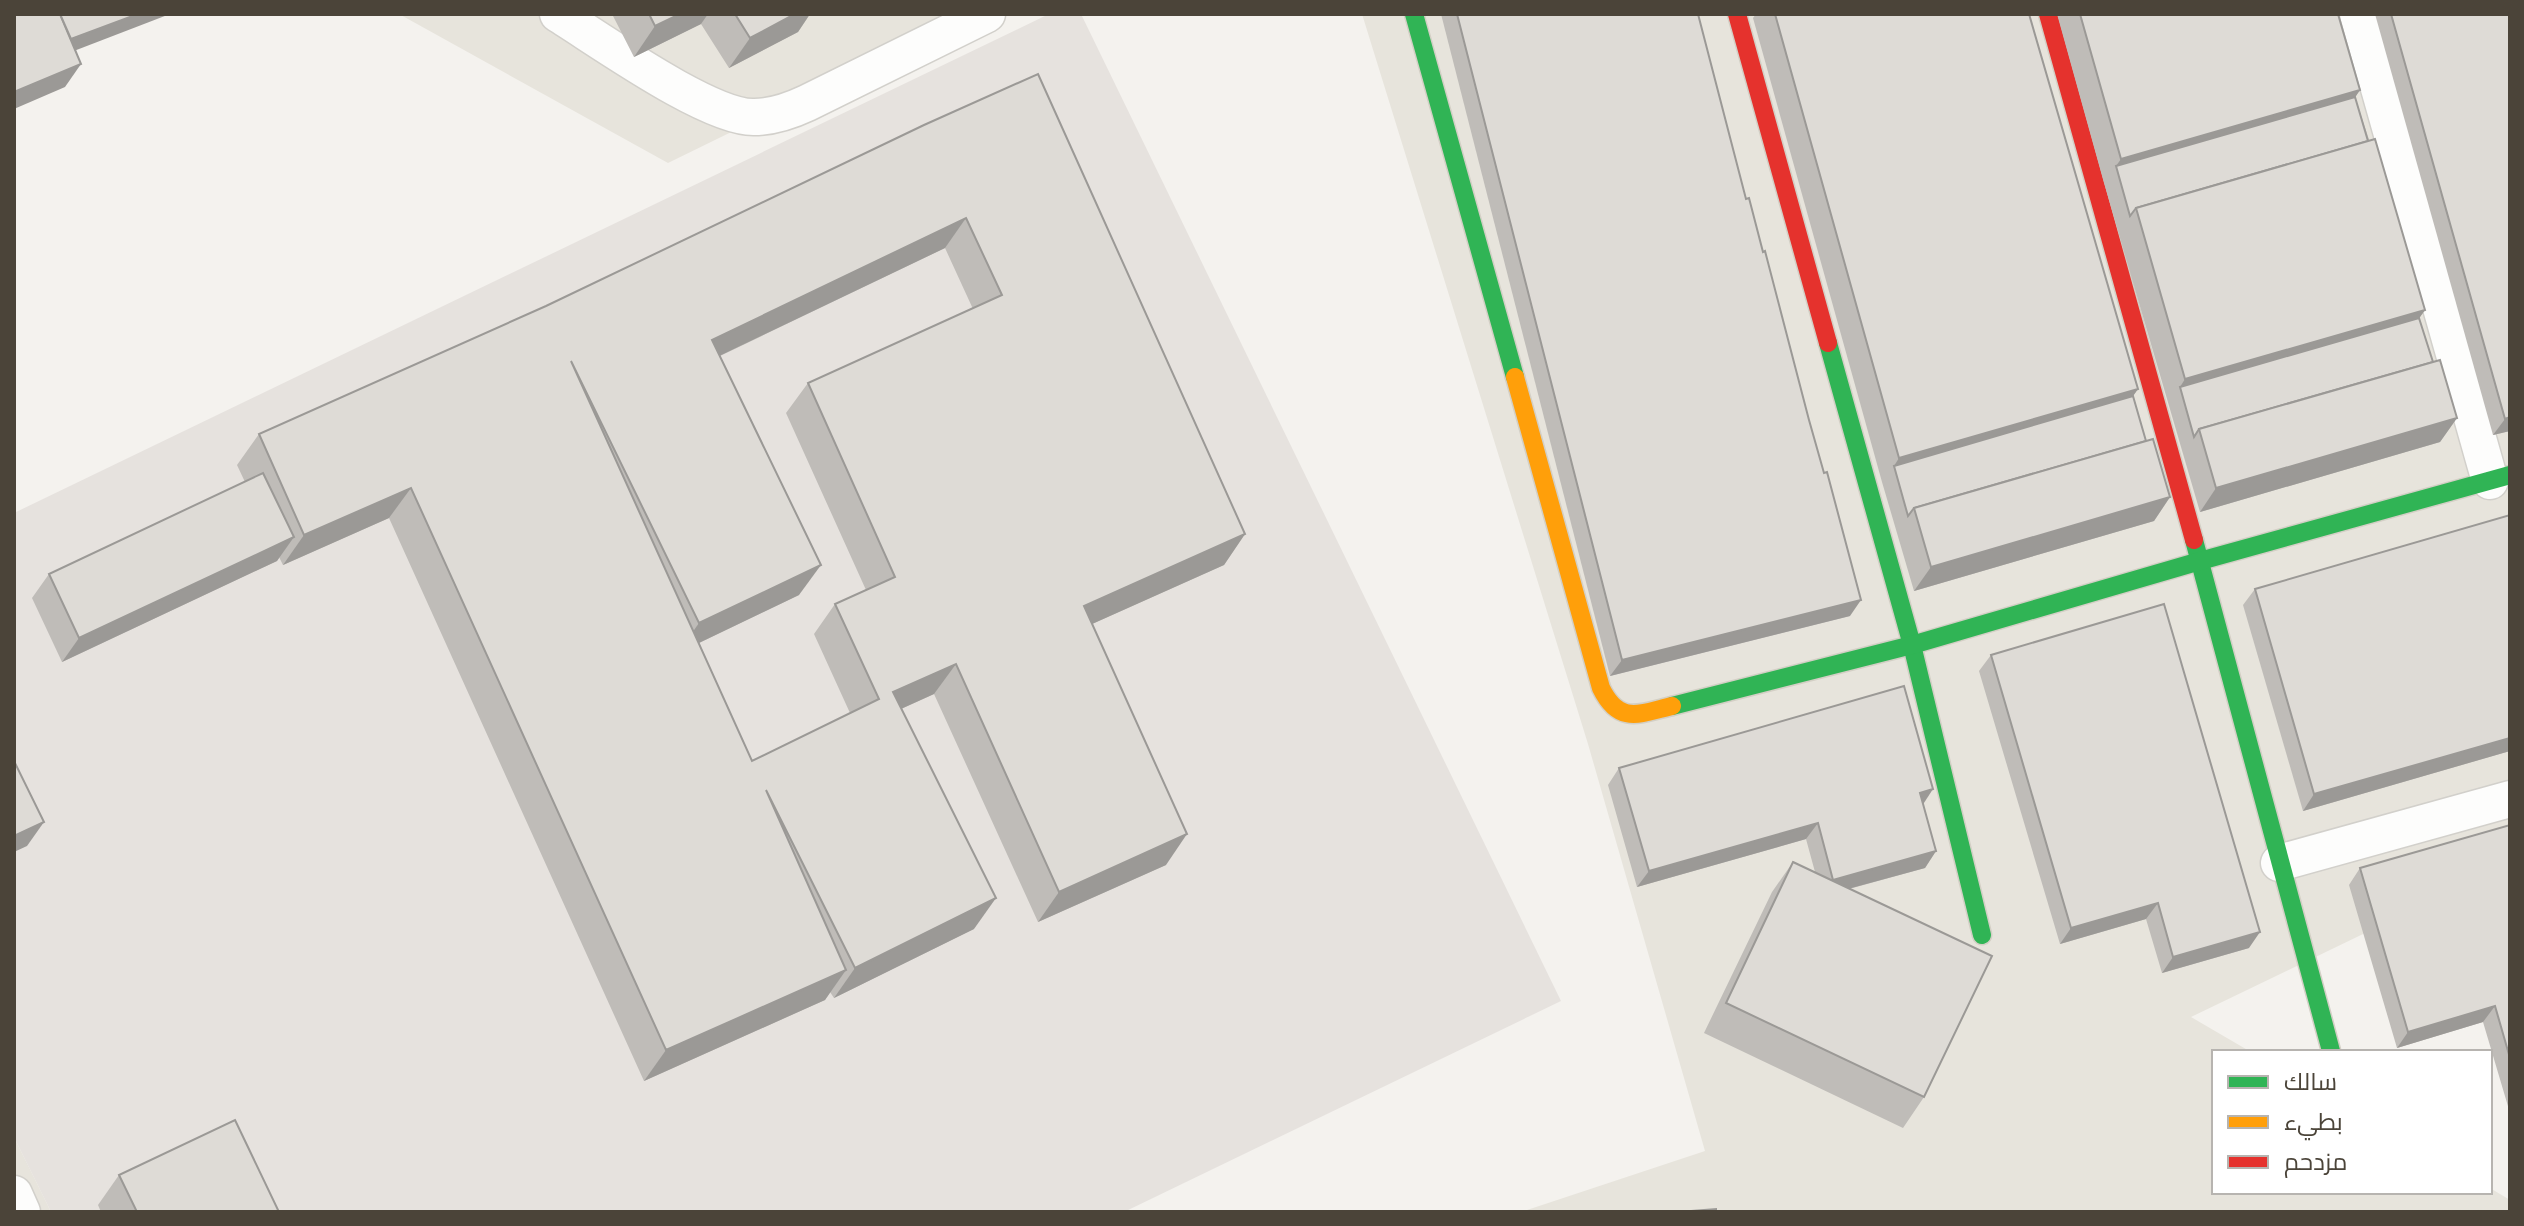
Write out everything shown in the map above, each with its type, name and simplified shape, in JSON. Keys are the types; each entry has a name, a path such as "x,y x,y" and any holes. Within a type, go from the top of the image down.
{"street":[{"path":"558,14 718,110 752,118 797,108 987,14"},
{"path":"1414,14 1601,688 1608,703 1617,712 1631,715 1912,645 2500,478 2358,14"},
{"path":"1737,14 1912,645 1982,935"},
{"path":"2048,14 2200,561 2331,1050"},
{"path":"2279,863 2510,799"},
{"path":"14,1194 22,1212"}],"shaded area":[{"path":"399,14 973,14 668,163"},
{"path":"1049,14 1081,14 1561,1001 1124,1212 51,1212 14,1137 14,513"},
{"path":"1362,14 2510,14 2510,863 2191,1017 2248,1050 2212,1050 2212,1194 2492,1194 2492,1189 2510,1200 2510,1212 1521,1212 1705,1151 1588,744"},
{"path":"14,1137 51,1212 14,1212"}],"building":[{"path":"14,14 60,14 81,64 14,92"},
{"path":"60,14 138,14 71,39"},
{"path":"649,14 680,14 655,26"},
{"path":"735,14 795,14 750,38"},
{"path":"1457,14 1698,14 1746,199 1749,198 1765,251 1861,600 1622,660"},
{"path":"1775,14 2029,14 2138,389 1899,458"},
{"path":"2080,14 2338,14 2360,90 2121,159"},
{"path":"2391,14 2510,14 2510,417 2505,419"},
{"path":"1038,74 1245,534 1084,606 1187,834 1059,892 956,664 893,692 996,898 855,968 766,790 846,970 666,1050 411,488 304,535 259,434 546,306 924,125","holes":["966,218 1002,295 808,383 895,577 835,604 879,699 752,761 571,361 699,623 821,565 712,340"]},
{"path":"2355,97 2368,141 2136,208 2130,216 2116,166"},
{"path":"2375,139 2425,310 2185,379 2136,208"},
{"path":"2419,318 2433,362 2199,429 2194,437 2180,387"},
{"path":"2440,360 2457,418 2216,488 2199,429"},
{"path":"2133,396 2146,441 1914,508 1908,516 1894,466"},
{"path":"2153,439 2170,497 1931,567 1914,508"},
{"path":"263,473 294,537 79,638 49,574"},
{"path":"2510,515 2510,738 2314,794 2255,589"},
{"path":"2164,604 2260,932 2173,957 2158,903 2071,928 1991,655"},
{"path":"1904,686 1933,789 1920,793 1936,851 1833,880 1818,823 1649,871 1619,768"},
{"path":"14,761 44,822 14,836"},
{"path":"2510,825 2510,1058 2495,1006 2408,1032 2360,868"},
{"path":"1793,862 1992,956 1924,1097 1726,1003"},
{"path":"235,1120 279,1212 137,1212 119,1175"},
{"path":"1716,1209 1716,1212 1678,1212"}],"traffic: fast":[{"path":"1414,14 1515,377"},
{"path":"1828,343 1912,645 1982,935"},
{"path":"1672,706 1912,645 2510,475"},
{"path":"2194,540 2331,1050"}],"traffic: slow":[{"path":"1515,377 1601,688 1615,708 1623,712 1640,714 1672,706"}],"traffic: jam":[{"path":"1737,14 1828,343"},
{"path":"2048,14 2194,540"}]}
